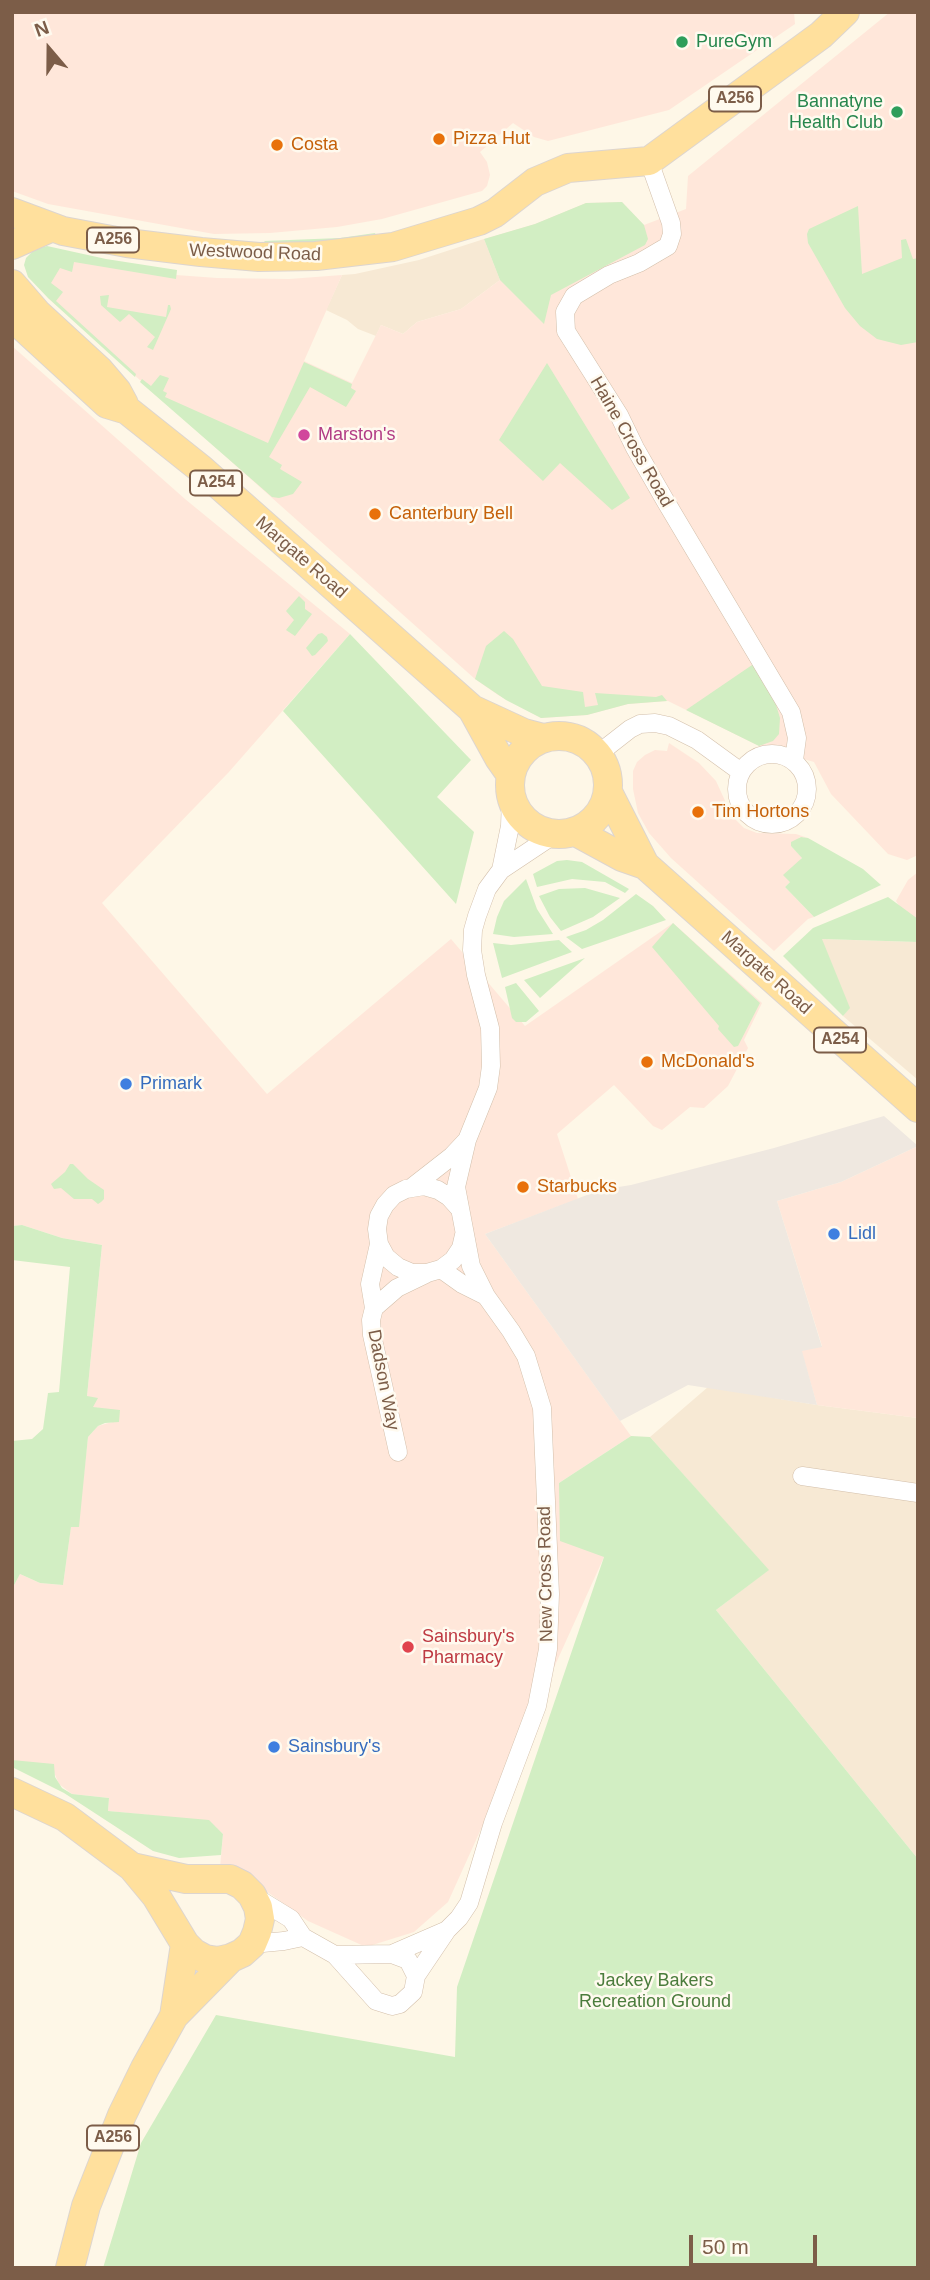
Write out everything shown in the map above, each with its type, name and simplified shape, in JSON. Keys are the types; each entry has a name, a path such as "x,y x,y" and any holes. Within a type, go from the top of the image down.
{"main road":[{"name":"A256","path":"649,161 825,24 845,12"},
{"name":"Westwood Road","path":"12,212 27,216 50,228 127,243 189,251 259,257 347,254 393,247 479,221 495,213 535,182 568,168 649,161"},
{"path":"12,245 50,228"},
{"name":"Margate Road","path":"12,284 37,313 99,370 117,391 127,410"},
{"name":"Margate Road","path":"12,317 107,404 127,410 201,469 472,709 524,733 543,738 571,737 583,742 598,754 607,772 608,792 645,865 918,1108"},
{"name":"Margate Road","path":"472,709 511,786 519,814 530,825 543,832 565,833 645,865"},
{"path":"511,786 517,759 528,747 543,738"},
{"path":"565,833 592,822 601,811 608,792"},
{"path":"12,1792 65,1817 132,1867 156,1896 182,1939 194,1953 205,1959 218,1961 241,1951 257,1932 260,1919 258,1906 242,1885 230,1879 186,1879 132,1867"},
{"name":"A256","path":"174,2016 182,1939 176,1920 178,1907 192,1886 216,1877"},
{"name":"A256","path":"70,2268 86,2206 122,2115 174,2016 241,1951"}],"street":[{"name":"Haine Cross Road","path":"649,161 671,223 672,234 668,246 639,263 609,275 574,296 565,312 566,331 620,415 635,448 672,513 791,712 797,738 794,760"},
{"path":"598,754 630,729 640,724 655,723 669,726 698,740 741,772"},
{"path":"765,754 785,755 794,760 805,775 808,793 801,810 781,823 768,824 747,814 740,804 737,792 741,772 755,757 765,754"},
{"name":"New Cross Road","path":"252,1895 291,1919 303,1937 335,1955 376,2001 392,2006 400,2004 413,1992 416,1976 469,1903 493,1824 537,1706 548,1649 550,1594 542,1408 526,1356 486,1296 471,1266 456,1187 467,1140 488,1088 492,1045 476,975 472,950 473,930 487,889 500,870 510,826 511,786"},
{"name":"New Cross Road","path":"500,870 565,833"},
{"name":"New Cross Road","path":"467,1140 452,1156 411,1188 394,1195 379,1216 377,1229 379,1244 386,1257 398,1267 412,1273 434,1271 486,1296"},
{"path":"411,1188 424,1186 438,1190 458,1207"},
{"path":"434,1271 453,1260 461,1248 464,1234"},
{"name":"Dadson Way","path":"379,1244 370,1284 374,1308 372,1335 398,1452"},
{"name":"Dadson Way","path":"374,1308 397,1288 434,1271"},
{"path":"802,1476 918,1493"},
{"name":"New Cross Road","path":"335,1955 388,1954 447,1930"},
{"path":"241,1951 303,1937"},
{"path":"366,1988 366,1971 376,1958 388,1954 408,1961 416,1976"}],"shaded area":[{"path":"12,12 794,12 795,24 669,110 548,141 534,137 513,123 480,152 487,162 490,175 487,186 482,191 382,219 337,227 270,233 214,234 48,204 12,191"},
{"path":"890,12 918,12 918,855 907,860 888,854 831,794 814,762 759,746 668,701 628,704 587,715 541,718 498,695 475,679 48,298 36,258 217,278 289,279 342,275 304,361 352,383 381,325 403,334 417,322 461,309 500,280 484,239 535,224 586,203 622,202 644,225 686,209 688,176"},
{"path":"484,239 500,280 461,309 417,322 403,334 381,325 376,336 326,310 342,275 419,260"},
{"path":"12,346 185,499 350,634 228,773 102,903 267,1094 451,939 525,1026 673,923 762,1003 744,1040 748,1048 728,1086 704,1108 690,1107 662,1130 653,1126 614,1085 557,1134 578,1199 485,1234 631,1436 559,1483 604,1557 448,1902 414,1932 366,1947 308,1921 241,1873 220,1868 223,1834 209,1821 108,1811 109,1798 72,1794 59,1784 53,1770 12,1760 12,1589 20,1574 40,1583 63,1585 71,1526 78,1527 88,1437 98,1426 112,1422 120,1411 92,1407 87,1396 102,1245 62,1238 22,1225 12,1226"},
{"path":"669,743 699,763 716,781 732,816 744,828 757,833 796,834 808,838 800,837 791,846 802,857 785,887 814,917 808,919 774,951 671,858 649,833 638,813 633,789 633,771 637,762 645,755 655,750 667,751"},
{"path":"918,872 918,936 896,901 908,880"},
{"path":"821,939 918,942 918,1080 843,1016 849,1008"},
{"path":"884,1116 918,1146 841,1182 777,1201 822,1347 802,1351 817,1405 688,1385 620,1421 485,1234 600,1190 631,1185 774,1148"},
{"path":"918,1146 918,1418 817,1405 801,1350 822,1346 777,1201 841,1182"},
{"path":"708,1387 918,1418 918,1859 716,1610 768,1570 650,1437"}],"green space":[{"path":"622,202 644,225 648,239 645,245 551,295 544,324 500,280 484,239 535,224 586,203"},
{"path":"858,206 862,274 902,258 901,240 906,239 913,259 918,258 918,342 901,345 877,339 860,326 845,308 808,243 809,229"},
{"path":"375,233 377,238 268,245 264,241 340,238"},
{"path":"47,246 177,270 176,279 74,262 72,272 60,268 51,283 63,292 56,301 136,374 135,377 28,277 24,265 26,258 34,250"},
{"path":"109,295 107,307 166,317 170,305 171,309 153,350 147,347 155,337 129,314 120,322 101,305 100,296"},
{"path":"304,362 352,384 351,388 356,391 346,407 310,387 269,457 282,465 280,469 302,482 293,494 279,498 272,497 140,382 142,379 151,386 160,375 169,378 163,391 167,393 165,397 268,443"},
{"path":"547,363 630,498 612,510 560,463 543,481 499,440"},
{"path":"299,596 305,602 305,609 312,614 295,636 286,630 294,620 286,611"},
{"path":"504,631 513,639 542,686 583,692 585,707 598,705 595,693 656,697 662,695 667,701 628,704 587,715 541,718 506,700 475,679 486,646"},
{"path":"322,633 328,641 312,656 306,648"},
{"path":"350,634 471,760 437,797 474,832 456,904 283,711"},
{"path":"755,663 774,698 780,718 779,734 773,741 759,746 686,710"},
{"path":"801,837 808,838 863,869 881,885 814,917 785,887 790,882 783,875 802,858 791,846 791,842"},
{"path":"557,861 582,862 629,889 625,893 605,882 572,879 537,887 533,874"},
{"path":"526,879 537,909 553,934 514,937 493,934 504,901"},
{"path":"585,888 620,898 593,917 561,931 539,896 559,889"},
{"path":"636,894 666,920 582,949 566,937 603,920"},
{"path":"888,897 918,919 918,942 822,939 850,1008 843,1016 783,956 813,928"},
{"path":"673,923 760,1003 738,1046 734,1047 718,1029 719,1026 652,947"},
{"path":"559,940 572,952 502,978 493,943 511,945"},
{"path":"585,958 540,998 524,980"},
{"path":"516,983 539,1011 526,1022 516,1022 512,1018 505,987"},
{"path":"70,1164 104,1190 104,1199 101,1202 98,1204 92,1199 74,1199 61,1188 54,1189 51,1184"},
{"path":"22,1225 62,1238 102,1245 87,1396 98,1398 93,1407 120,1410 119,1422 98,1426 88,1437 79,1527 71,1527 63,1585 40,1583 20,1574 12,1589 12,1441 32,1439 43,1429 48,1393 59,1392 70,1267 12,1260 12,1226"},
{"name":"Jackey Bakers Recreation Ground","path":"631,1436 650,1437 769,1570 716,1610 918,1859 918,2268 103,2268 141,2143 216,2015 455,2057 457,1987 604,1557 560,1541 559,1483"},
{"path":"12,1760 54,1764 55,1777 62,1788 72,1794 109,1798 108,1811 209,1820 223,1834 221,1855 179,1858 153,1851 64,1793 12,1767"}],"place":[{"name":"PureGym","path":"682,42"},
{"name":"Bannatyne Health Club","path":"897,112"},
{"name":"Pizza Hut","path":"439,139"},
{"name":"Costa","path":"277,145"},
{"name":"Marston's","path":"304,435"},
{"name":"Canterbury Bell","path":"375,514"},
{"name":"Tim Hortons","path":"698,812"},
{"name":"McDonald's","path":"647,1062"},
{"name":"Primark","path":"126,1084"},
{"name":"Starbucks","path":"523,1187"},
{"name":"Lidl","path":"834,1234"},
{"name":"Sainsbury's Pharmacy","path":"408,1647"},
{"name":"Sainsbury's","path":"274,1747"}]}
